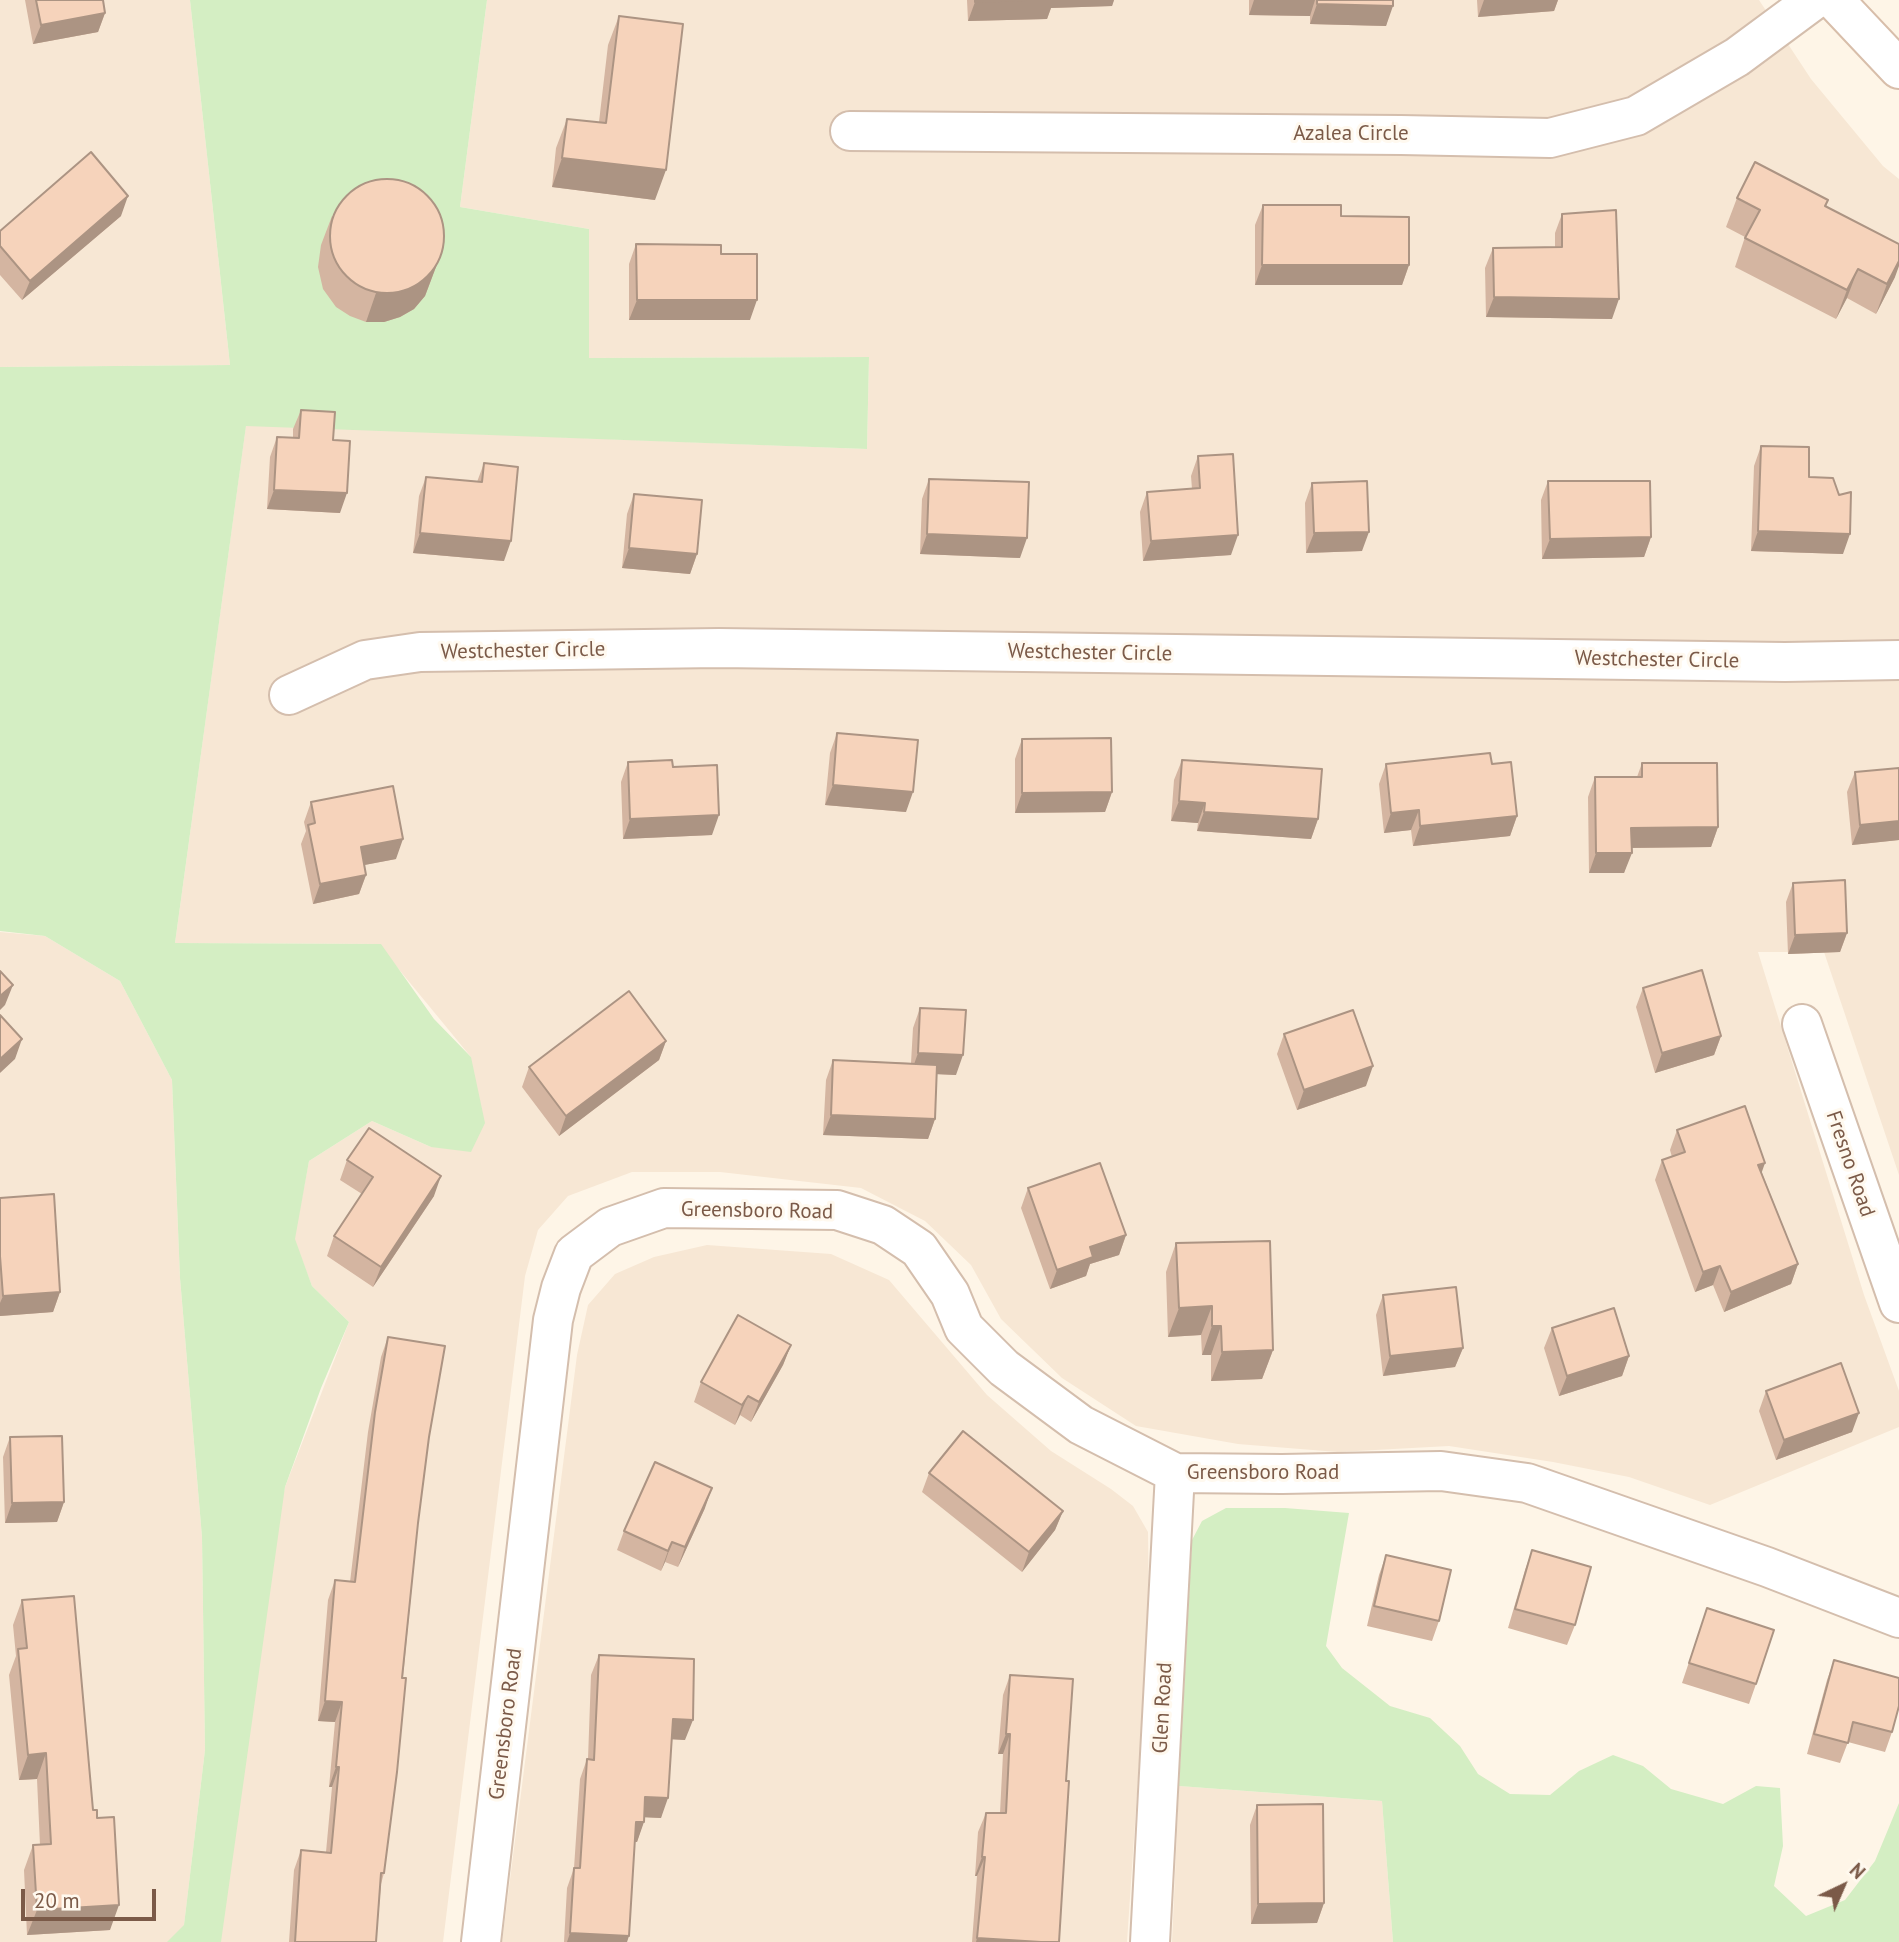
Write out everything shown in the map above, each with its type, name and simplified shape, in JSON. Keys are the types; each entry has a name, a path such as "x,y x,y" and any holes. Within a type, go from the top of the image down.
{"street":[{"name":"Azalea Circle","path":"850,131 1388,134 1550,138 1636,116 1737,57 1814,0"},
{"path":"1834,0 1899,69"},
{"name":"Westchester Circle","path":"289,695 365,660 420,652 719,648 1785,662 1899,660"},
{"name":"Fresno Road","path":"1802,1024 1899,1303"},
{"name":"Greensboro Road","path":"481,1942 553,1320 574,1254 610,1227 664,1208 837,1210 883,1225 919,1250 950,1294 964,1328 1004,1368 1081,1425 1175,1473 1441,1471 1527,1482 1767,1567 1899,1618"},
{"name":"Glen Road","path":"1150,1942 1175,1473"}],"shaded area":[{"path":"0,0 190,0 230,365 0,367"},
{"path":"487,0 1759,0 1811,79 1883,166 1899,179 1899,1175 1824,952 1758,952 1864,1295 1899,1391 1899,1427 1710,1505 1629,1477 1449,1446 1338,1452 1238,1444 1136,1426 1062,1378 1001,1319 971,1265 925,1221 861,1188 720,1172 632,1172 568,1196 538,1230 525,1276 443,1942 192,1942 285,1487 349,1322 312,1286 294,1239 309,1161 372,1121 431,1147 471,1057 378,944 175,943 246,425 867,449 869,357 589,358 589,229 460,207"},
{"path":"0,932 45,936 120,981 172,1080 180,1278 202,1537 205,1750 182,1942 0,1942"},
{"path":"707,1245 831,1254 889,1280 987,1395 1051,1451 1133,1506 1148,1532 1149,1614 1127,1942 502,1942 577,1355 588,1305 615,1274 654,1257"},
{"path":"1179,1786 1382,1801 1393,1942 1172,1942"}],"green space":[{"path":"190,0 487,0 460,207 589,229 589,358 869,357 867,449 246,426 175,943 381,944 434,1019 471,1057 485,1123 471,1152 431,1147 372,1121 309,1161 295,1239 312,1286 349,1322 321,1388 285,1487 221,1942 167,1942 184,1925 205,1750 202,1537 180,1278 172,1080 120,981 45,936 0,931 0,367 230,365"},
{"path":"1226,1508 1285,1508 1349,1513 1326,1646 1342,1668 1390,1706 1430,1718 1460,1746 1478,1774 1510,1794 1550,1795 1579,1771 1613,1755 1643,1766 1671,1789 1723,1804 1756,1786 1780,1788 1783,1846 1774,1886 1806,1916 1845,1900 1875,1861 1899,1803 1899,1942 1393,1942 1382,1801 1179,1786 1192,1540 1202,1521"}],"building":[{"path":"36,0 103,0 105,13 41,25"},
{"path":"975,0 1026,0 975,2"},
{"path":"1317,0 1393,0 1393,6 1317,4"},
{"path":"619,16 683,24 666,170 562,158 567,119 606,123"},
{"path":"91,152 128,196 30,281 0,246 0,231"},
{"path":"1755,162 1828,200 1825,206 1899,244 1899,261 1887,284 1858,269 1847,290 1745,238 1760,210 1737,198"},
{"path":"387,179 409,183 428,195 440,214 444,236 440,258 428,277 409,289 387,293 365,289 346,277 334,258 330,236 334,214 346,195 365,183"},
{"path":"1263,205 1341,205 1341,216 1409,217 1409,265 1262,265"},
{"path":"1616,210 1619,299 1494,297 1493,248 1562,247 1562,214"},
{"path":"636,244 721,245 721,254 757,254 757,300 637,300"},
{"path":"301,410 335,412 333,440 350,441 347,493 274,490 277,437 299,438"},
{"path":"1761,446 1809,447 1809,477 1833,478 1839,495 1851,492 1850,534 1758,531"},
{"path":"1233,454 1238,535 1151,541 1147,492 1200,488 1198,456"},
{"path":"484,463 518,467 511,541 420,533 426,477 482,482"},
{"path":"929,479 1029,482 1027,538 927,534"},
{"path":"1367,481 1369,532 1314,533 1312,483"},
{"path":"1548,481 1650,481 1651,537 1550,539"},
{"path":"634,494 702,500 697,554 629,548"},
{"path":"837,733 918,740 913,792 833,785"},
{"path":"1111,738 1112,792 1022,793 1022,739"},
{"path":"1490,753 1492,764 1511,762 1517,816 1420,826 1419,810 1391,813 1386,764"},
{"path":"672,760 673,767 717,765 719,815 630,819 628,762"},
{"path":"1182,760 1322,769 1318,819 1204,812 1205,803 1179,801"},
{"path":"1642,763 1717,763 1718,827 1631,828 1632,853 1596,853 1595,777 1642,777"},
{"path":"1899,768 1899,821 1860,825 1855,772"},
{"path":"393,786 403,839 361,847 366,875 320,884 308,825 315,823 311,802"},
{"path":"1845,880 1847,933 1795,935 1793,883"},
{"path":"1702,970 1721,1036 1662,1053 1643,988"},
{"path":"0,971 13,985 0,996"},
{"path":"629,991 666,1041 566,1116 529,1067"},
{"path":"920,1008 966,1010 963,1055 918,1053"},
{"path":"1353,1010 1373,1066 1304,1090 1284,1034"},
{"path":"0,1015 22,1039 0,1059"},
{"path":"833,1060 937,1065 935,1119 831,1115"},
{"path":"1745,1106 1765,1163 1758,1165 1798,1264 1731,1292 1720,1266 1703,1272 1662,1160 1685,1152 1677,1130"},
{"path":"369,1128 441,1176 381,1267 334,1236 373,1177 347,1160"},
{"path":"1100,1163 1126,1235 1090,1247 1093,1257 1057,1270 1028,1188"},
{"path":"54,1194 60,1292 3,1296 0,1198"},
{"path":"1270,1241 1273,1350 1222,1352 1221,1326 1212,1326 1212,1306 1179,1308 1176,1243"},
{"path":"1456,1287 1463,1348 1390,1356 1383,1295"},
{"path":"1614,1308 1629,1356 1567,1376 1552,1328"},
{"path":"738,1315 791,1345 759,1402 748,1396 742,1405 701,1382"},
{"path":"388,1337 445,1346 418,1523 402,1678 406,1678 397,1772 384,1873 381,1873 376,1942 295,1942 301,1850 331,1853 342,1702 325,1701 335,1580 355,1582 375,1412"},
{"path":"1841,1363 1859,1413 1784,1440 1766,1391"},
{"path":"963,1431 1063,1511 1029,1552 929,1473"},
{"path":"62,1436 64,1502 12,1503 10,1437"},
{"path":"655,1462 712,1488 685,1547 672,1542 668,1551 624,1531"},
{"path":"1532,1550 1591,1567 1575,1625 1515,1609"},
{"path":"1386,1555 1451,1570 1439,1621 1374,1606"},
{"path":"74,1596 93,1810 97,1810 97,1818 114,1817 119,1905 37,1910 33,1845 51,1844 46,1753 28,1755 18,1649 27,1648 22,1600"},
{"path":"1707,1608 1774,1630 1756,1684 1689,1663"},
{"path":"599,1655 694,1659 693,1720 673,1719 668,1798 645,1797 644,1822 636,1822 629,1936 570,1933 574,1868 580,1868 587,1759 594,1760"},
{"path":"1834,1660 1899,1678 1899,1706 1892,1732 1853,1722 1848,1743 1814,1734"},
{"path":"1010,1675 1073,1679 1059,1942 977,1938 985,1857 982,1857 986,1813 1006,1813 1010,1734 1006,1734"},
{"path":"1323,1804 1324,1903 1258,1904 1257,1805"}]}
